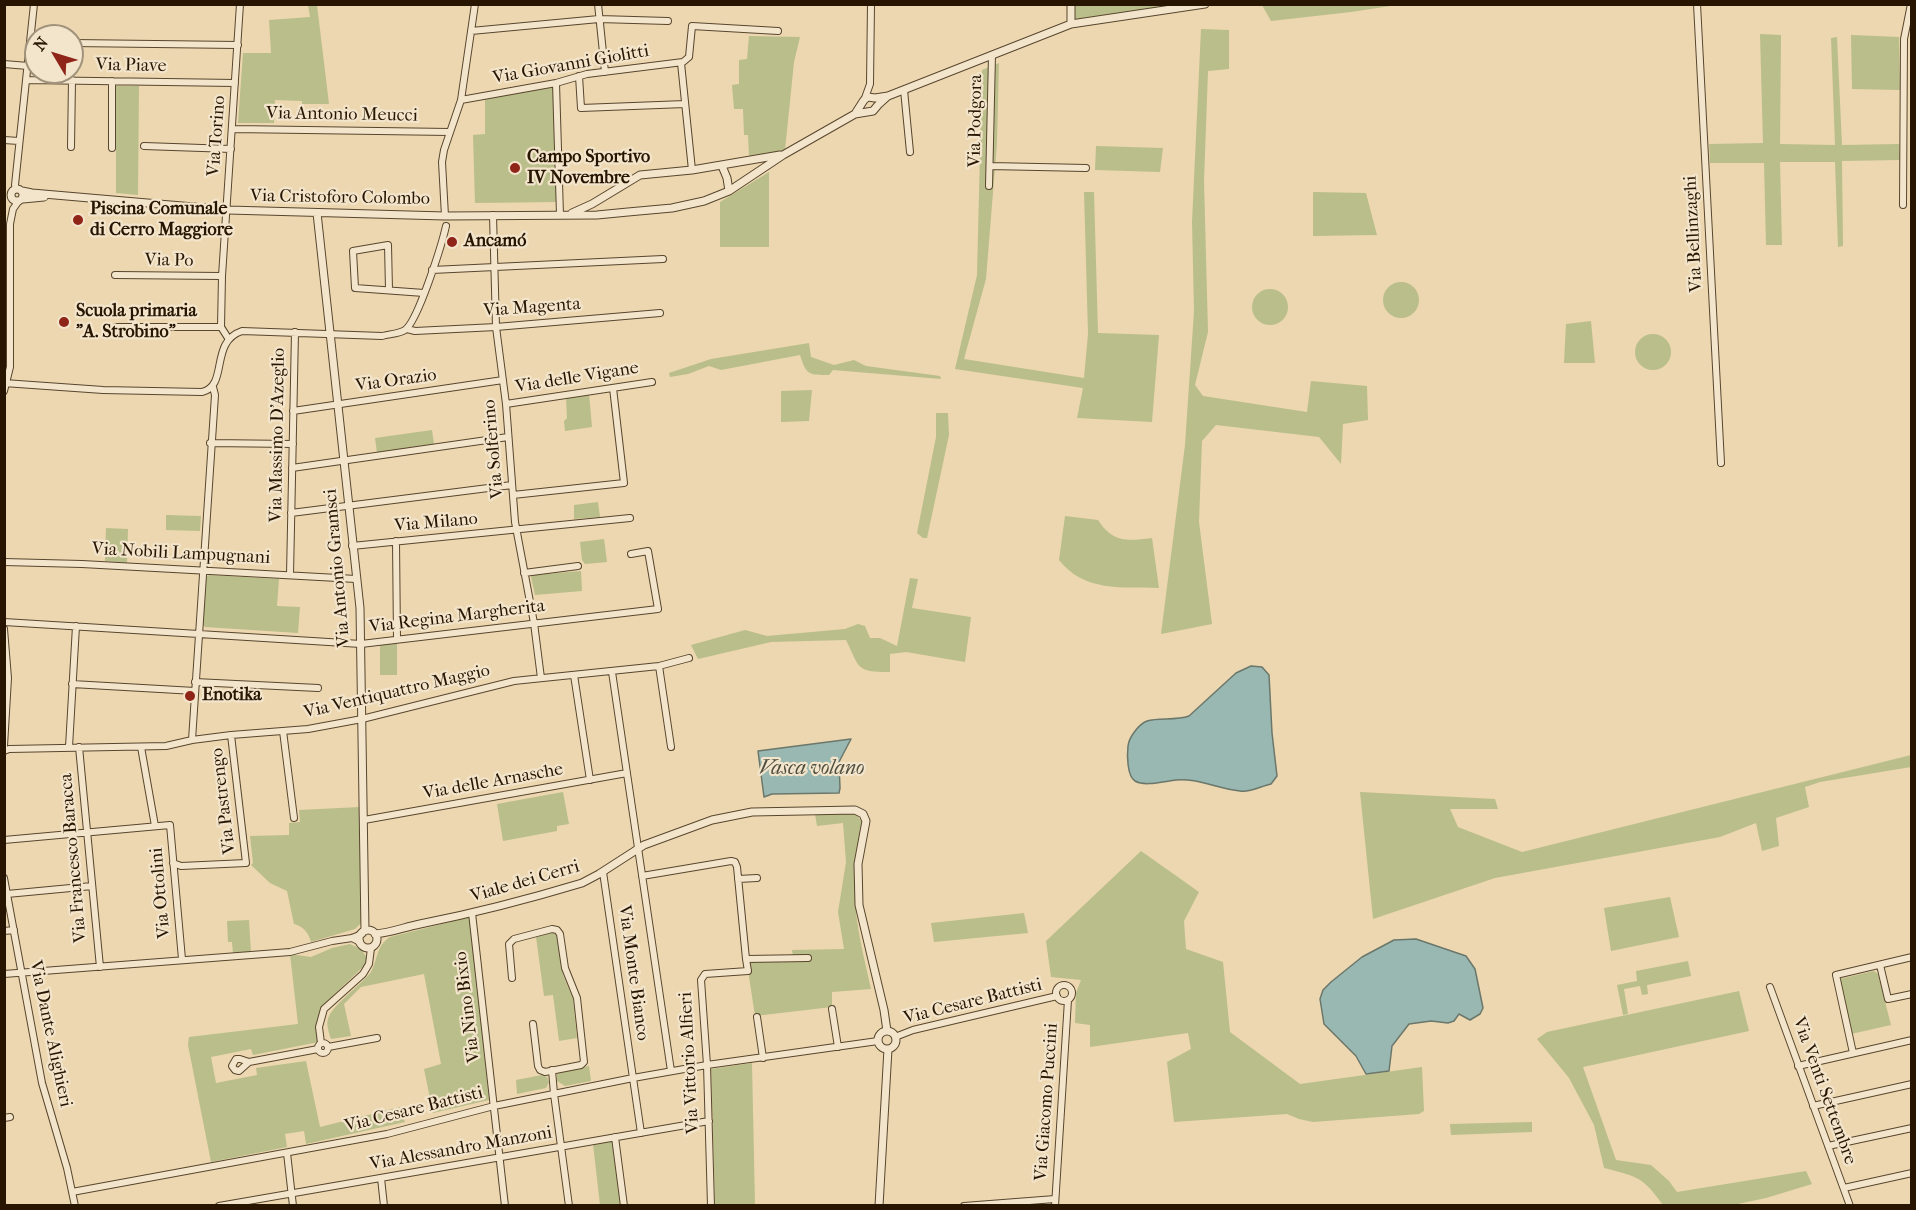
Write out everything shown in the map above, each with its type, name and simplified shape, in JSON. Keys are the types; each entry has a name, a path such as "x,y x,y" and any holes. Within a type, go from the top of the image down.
{"street":[{"path":"33,24 34,4"},
{"name":"Via Torino","path":"221,327 222,276 240,4"},
{"path":"445,216 442,162 461,100 475,4"},
{"path":"598,4 605,72"},
{"path":"855,114 873,111 870,84 871,4"},
{"path":"1071,4 1071,24"},
{"path":"855,114 871,100 904,90 1071,24 1205,4"},
{"name":"Via Bellinzaghi","path":"1697,4 1721,463"},
{"path":"1903,205 1904,39 1911,4"},
{"path":"471,31 599,19 668,21"},
{"path":"692,170 681,63 689,57 692,26 778,30"},
{"path":"84,43 238,45"},
{"name":"Via Podgora","path":"989,186 992,55"},
{"path":"4,63 24,66"},
{"name":"Via Giovanni Giolitti","path":"461,100 556,83 579,76 681,63"},
{"path":"1904,74 1911,73"},
{"path":"579,76 581,108 685,104"},
{"name":"Via Piave","path":"84,80 236,83"},
{"path":"112,81 112,148"},
{"path":"556,83 564,215 592,204 640,175 722,166 783,155"},
{"path":"4,391 10,367 7,275 10,218 16,194 26,84"},
{"path":"71,147 72,84"},
{"path":"904,90 910,153"},
{"path":"868,112 863,108 871,100"},
{"name":"Via Cristoforo Colombo","path":"16,194 28,200 54,195 228,210 445,216 597,215 672,208 704,201 729,191 783,155 855,114"},
{"name":"Via Antonio Meucci","path":"233,129 450,132"},
{"path":"4,140 19,141"},
{"path":"144,146 231,149"},
{"path":"1904,153 1911,154"},
{"path":"722,166 729,191"},
{"path":"990,166 1086,168"},
{"path":"592,204 597,215"},
{"name":"Via Antonio Gramsci","path":"317,213 360,608 364,820 370,950"},
{"name":"Via Solferino","path":"493,216 496,327 506,404 516,530 534,623 541,678"},
{"path":"407,329 417,313 446,226"},
{"path":"389,290 388,245 353,251 355,288 424,293"},
{"path":"432,270 663,259"},
{"name":"Via Po","path":"115,275 222,276"},
{"name":"Via Magenta","path":"228,338 234,333 245,330 382,336 407,329 415,331 496,327 660,313"},
{"path":"116,327 221,327 228,338 222,348 213,387 215,395 210,442 192,740"},
{"name":"Via Massimo D'Azeglio","path":"290,575 295,332"},
{"name":"Via Orazio","path":"293,411 503,381"},
{"name":"Via delle Vigane","path":"506,404 652,382"},
{"path":"5,383 104,390 191,392 207,391 213,387"},
{"path":"513,495 624,483 613,388"},
{"path":"292,468 508,437"},
{"path":"210,442 292,444"},
{"path":"291,513 512,485"},
{"name":"Via Milano","path":"352,546 630,518"},
{"path":"396,542 397,639"},
{"name":"Via Regina Margherita","path":"4,622 361,644 658,609 648,552 631,554"},
{"name":"Via Nobili Lampugnani","path":"4,562 356,579"},
{"path":"524,573 578,566"},
{"path":"69,747 76,626"},
{"path":"4,629 6,672 4,746"},
{"name":"Via Ventiquattro Maggio","path":"4,751 69,747 166,746 231,735 308,729 362,719 514,681 659,666 688,658"},
{"path":"659,666 671,747"},
{"path":"612,672 671,1071"},
{"path":"574,675 590,780"},
{"path":"195,682 318,688"},
{"path":"72,684 195,691"},
{"path":"283,731 294,818"},
{"name":"Via Pastrengo","path":"173,863 181,866 246,863 231,735"},
{"name":"Via Francesco Baracca","path":"79,747 99,967"},
{"path":"4,840 155,826 141,747"},
{"name":"Via delle Arnasche","path":"364,820 627,773"},
{"name":"Viale dei Cerri","path":"384,933 472,913 582,883 639,849 712,820 762,812 851,809 861,813 865,819 858,864 858,898 887,1031"},
{"name":"Via Ottolini","path":"155,826 170,825 182,959"},
{"path":"642,876 731,861 737,864 746,959 808,958"},
{"name":"Via Monte Bianco","path":"603,872 641,1133"},
{"name":"Via Dante Alighieri","path":"4,878 42,1083 75,1206"},
{"path":"738,879 757,878"},
{"path":"7,894 92,886"},
{"name":"Via Nino Bixio","path":"472,913 505,1206"},
{"path":"512,978 509,944 514,939 552,929 557,930 560,934 567,974 577,998 584,1062 580,1065 545,1072 540,1070 533,1024"},
{"path":"4,931 14,930"},
{"name":"Via Antonio Gramsci","path":"360,942 369,932"},
{"name":"Via Antonio Gramsci","path":"21,973 290,952 369,932 384,933"},
{"path":"322,1046 319,1027 324,1009 363,974 369,964 370,950 352,938"},
{"path":"1853,1053 1836,975 1911,957"},
{"name":"Via Vittorio Alfieri","path":"711,1206 702,977 708,973 748,971 746,959"},
{"path":"1880,965 1887,999 1911,994"},
{"path":"4,974 21,973"},
{"path":"1061,985 1067,985 1072,991 1072,996 1068,1000 1060,1000 1057,996 1057,988 1061,985"},
{"name":"Via Venti Settembre","path":"1770,987 1850,1206"},
{"name":"Via Cesare Battisti","path":"895,1037 913,1030 1057,996"},
{"name":"Via Giacomo Puccini","path":"1055,1202 1068,1000"},
{"path":"832,1009 838,1047"},
{"path":"757,1017 763,1058"},
{"path":"887,1031 892,1032 895,1037 895,1045 888,1049 882,1048 878,1041 879,1035 887,1031"},
{"path":"249,1062 322,1046 377,1038"},
{"path":"1798,1066 1911,1040"},
{"name":"Via Cesare Battisti","path":"73,1193 387,1134 494,1106 633,1078 707,1065 878,1041"},
{"path":"879,1206 888,1049"},
{"path":"552,1070 569,1206"},
{"path":"1813,1106 1911,1083"},
{"name":"Via Alessandro Manzoni","path":"219,1206 709,1121"},
{"path":"1828,1146 1911,1128"},
{"path":"615,1137 624,1206"},
{"path":"287,1153 292,1206"},
{"path":"1844,1188 1911,1173"},
{"path":"381,1178 384,1206"},
{"path":"263,1197 265,1206"},
{"path":"964,1206 1055,1202"}],"green space":[{"path":"1075,4 1185,5 1075,19"},
{"path":"308,5 317,5 329,104 302,104 302,101 275,100 274,123 238,123 243,53 271,53 269,20 310,17"},
{"path":"1262,5 1397,5 1271,21"},
{"path":"1201,29 1229,30 1229,69 1208,71 1204,181 1208,332 1195,385 1203,396 1307,412 1311,381 1367,386 1368,420 1343,424 1341,464 1319,437 1216,425 1202,441 1199,522 1212,624 1161,634 1185,445 1194,311 1192,222"},
{"path":"1760,34 1781,35 1780,144 1835,145 1831,38 1837,37 1842,145 1899,144 1900,160 1842,161 1843,246 1838,247 1835,162 1780,162 1782,245 1766,245 1764,163 1710,163 1709,144 1763,143"},
{"path":"1851,35 1899,37 1900,90 1852,89"},
{"path":"749,36 800,37 794,62 785,150 749,157 748,135 744,135 743,109 734,109 732,85 739,84 739,60 747,59"},
{"path":"999,63 997,143 986,279 964,359 1084,378 1088,334 1084,192 1094,192 1098,333 1159,335 1152,422 1077,418 1083,388 955,369 977,275 982,70"},
{"path":"116,86 139,86 138,195 116,193"},
{"name":"Campo Sportivo IV Novembre","path":"554,87 557,202 475,203 473,135 485,134 485,98"},
{"path":"1096,146 1163,148 1160,172 1095,170"},
{"path":"769,172 769,247 720,247 720,202"},
{"path":"1313,192 1366,193 1377,235 1313,236"},
{"path":"1401,282 1414,287 1419,300 1414,313 1401,318 1388,313 1383,300 1388,287"},
{"path":"1270,289 1283,294 1288,307 1283,320 1270,325 1257,320 1252,307 1257,294"},
{"path":"1591,321 1595,363 1564,363 1566,324"},
{"path":"1653,334 1666,339 1671,352 1666,365 1653,370 1640,365 1635,352 1640,339"},
{"path":"809,343 811,357 834,365 854,360 866,366 940,376 941,379 833,370 829,375 817,375 804,367 800,355 721,370 709,366 688,374 670,377 669,373 711,359"},
{"path":"812,390 809,421 781,422 781,391"},
{"path":"589,394 592,427 565,431 566,398"},
{"path":"936,413 948,413 949,435 927,538 923,538 917,533 936,437"},
{"path":"432,430 434,444 377,453 375,438"},
{"path":"598,502 600,517 574,519 574,505"},
{"path":"166,515 201,516 200,531 166,530"},
{"path":"1065,516 1098,520 1109,533 1121,539 1152,538 1159,588 1104,586 1080,578 1069,570 1059,560"},
{"path":"106,528 128,529 127,563 105,561"},
{"path":"604,539 607,562 585,564 582,560 580,542"},
{"path":"581,571 582,591 535,595 531,577 533,575"},
{"path":"209,575 279,579 277,606 300,607 298,633 205,627 202,624 205,578"},
{"path":"910,578 918,579 912,608 971,617 965,662 906,652 890,654 890,672 879,672 860,666 846,640 771,642 698,659 691,645 745,630 767,636 845,629 858,624 865,626 870,638 880,638 897,646"},
{"path":"397,643 397,675 380,675 380,645"},
{"path":"1911,755 1911,767 1820,782 1805,787 1809,807 1776,818 1779,846 1762,851 1756,823 1720,837 1495,878 1373,919 1360,792 1495,799 1498,809 1450,809 1458,827 1522,852"},
{"path":"563,792 569,824 557,826 557,831 503,841 497,804"},
{"path":"360,807 361,923 355,929 311,942 305,930 294,924 287,891 270,883 251,865 253,863 250,836 289,835 289,823 300,822 299,810"},
{"path":"855,813 862,822 856,865 855,904 871,989 832,992 832,1007 755,1016 746,957 793,956 792,950 844,949 838,912 846,862 843,823 817,826 815,814"},
{"path":"1141,851 1199,892 1184,921 1186,949 1223,962 1230,1032 1300,1084 1422,1067 1424,1111 1419,1114 1313,1122 1287,1114 1174,1122 1167,1062 1191,1049 1188,1033 1090,1047 1090,1025 1075,1023 1076,993 1081,980 1051,977 1046,941"},
{"path":"1670,897 1679,937 1611,951 1604,908"},
{"path":"1024,913 1028,933 934,942 931,923"},
{"path":"470,917 489,1100 433,1113 424,1069 441,1064 424,974 361,987 344,1004 351,1036 331,1039 327,1021 340,1002 371,972 382,944 390,937"},
{"path":"249,920 251,953 233,954 232,942 228,942 227,921"},
{"path":"553,932 557,937 563,975 573,999 577,1038 559,1041 553,995 544,996 536,937"},
{"path":"350,944 361,949 367,958 364,966 322,1006 316,1027 319,1042 253,1055 251,1049 211,1057 216,1083 257,1075 256,1068 306,1061 320,1127 400,1107 405,1122 306,1144 304,1131 285,1134 287,1147 211,1162 188,1045 189,1037 298,1024 290,954 311,957 332,948"},
{"path":"1688,961 1691,976 1647,985 1648,994 1642,995 1640,986 1624,989 1628,1014 1623,1015 1617,985 1637,981 1636,971"},
{"path":"1874,971 1878,974 1891,1025 1851,1034 1839,979"},
{"path":"1739,991 1749,1031 1583,1067 1616,1160 1651,1165 1669,1181 1677,1192 1806,1171 1812,1184 1733,1205 1663,1205 1650,1188 1638,1179 1604,1168 1594,1125 1569,1078 1537,1039 1547,1032"},
{"path":"752,1063 755,1205 715,1205 711,1069"},
{"path":"589,1066 591,1081 565,1086 557,1081 557,1074 561,1071"},
{"path":"542,1075 547,1077 549,1082 546,1088 517,1094 516,1080"},
{"path":"1532,1122 1532,1132 1451,1135 1450,1124"},
{"path":"613,1141 622,1205 600,1205 593,1144"}],"water":[{"path":"1251,666 1262,667 1269,675 1277,776 1271,784 1244,791 1184,780 1144,784 1132,778 1128,765 1128,746 1132,735 1141,725 1152,720 1189,716 1236,673"},
{"name":"Vasca volano","path":"851,739 839,762 839,793 772,794 764,797 758,751"},
{"path":"1416,939 1466,956 1475,969 1483,1008 1480,1014 1470,1020 1459,1014 1454,1021 1448,1023 1431,1021 1409,1024 1392,1046 1389,1071 1366,1074 1356,1056 1324,1024 1320,999 1323,990 1362,957 1394,940"}],"place":[{"name":"Campo Sportivo IV Novembre","path":"515,168"},
{"name":"Piscina Comunale di Cerro Maggiore","path":"78,220"},
{"name":"Ancamó","path":"452,242"},
{"name":"Scuola primaria \"A. Strobino\"","path":"64,322"},
{"name":"Enotika","path":"190,696"}]}
